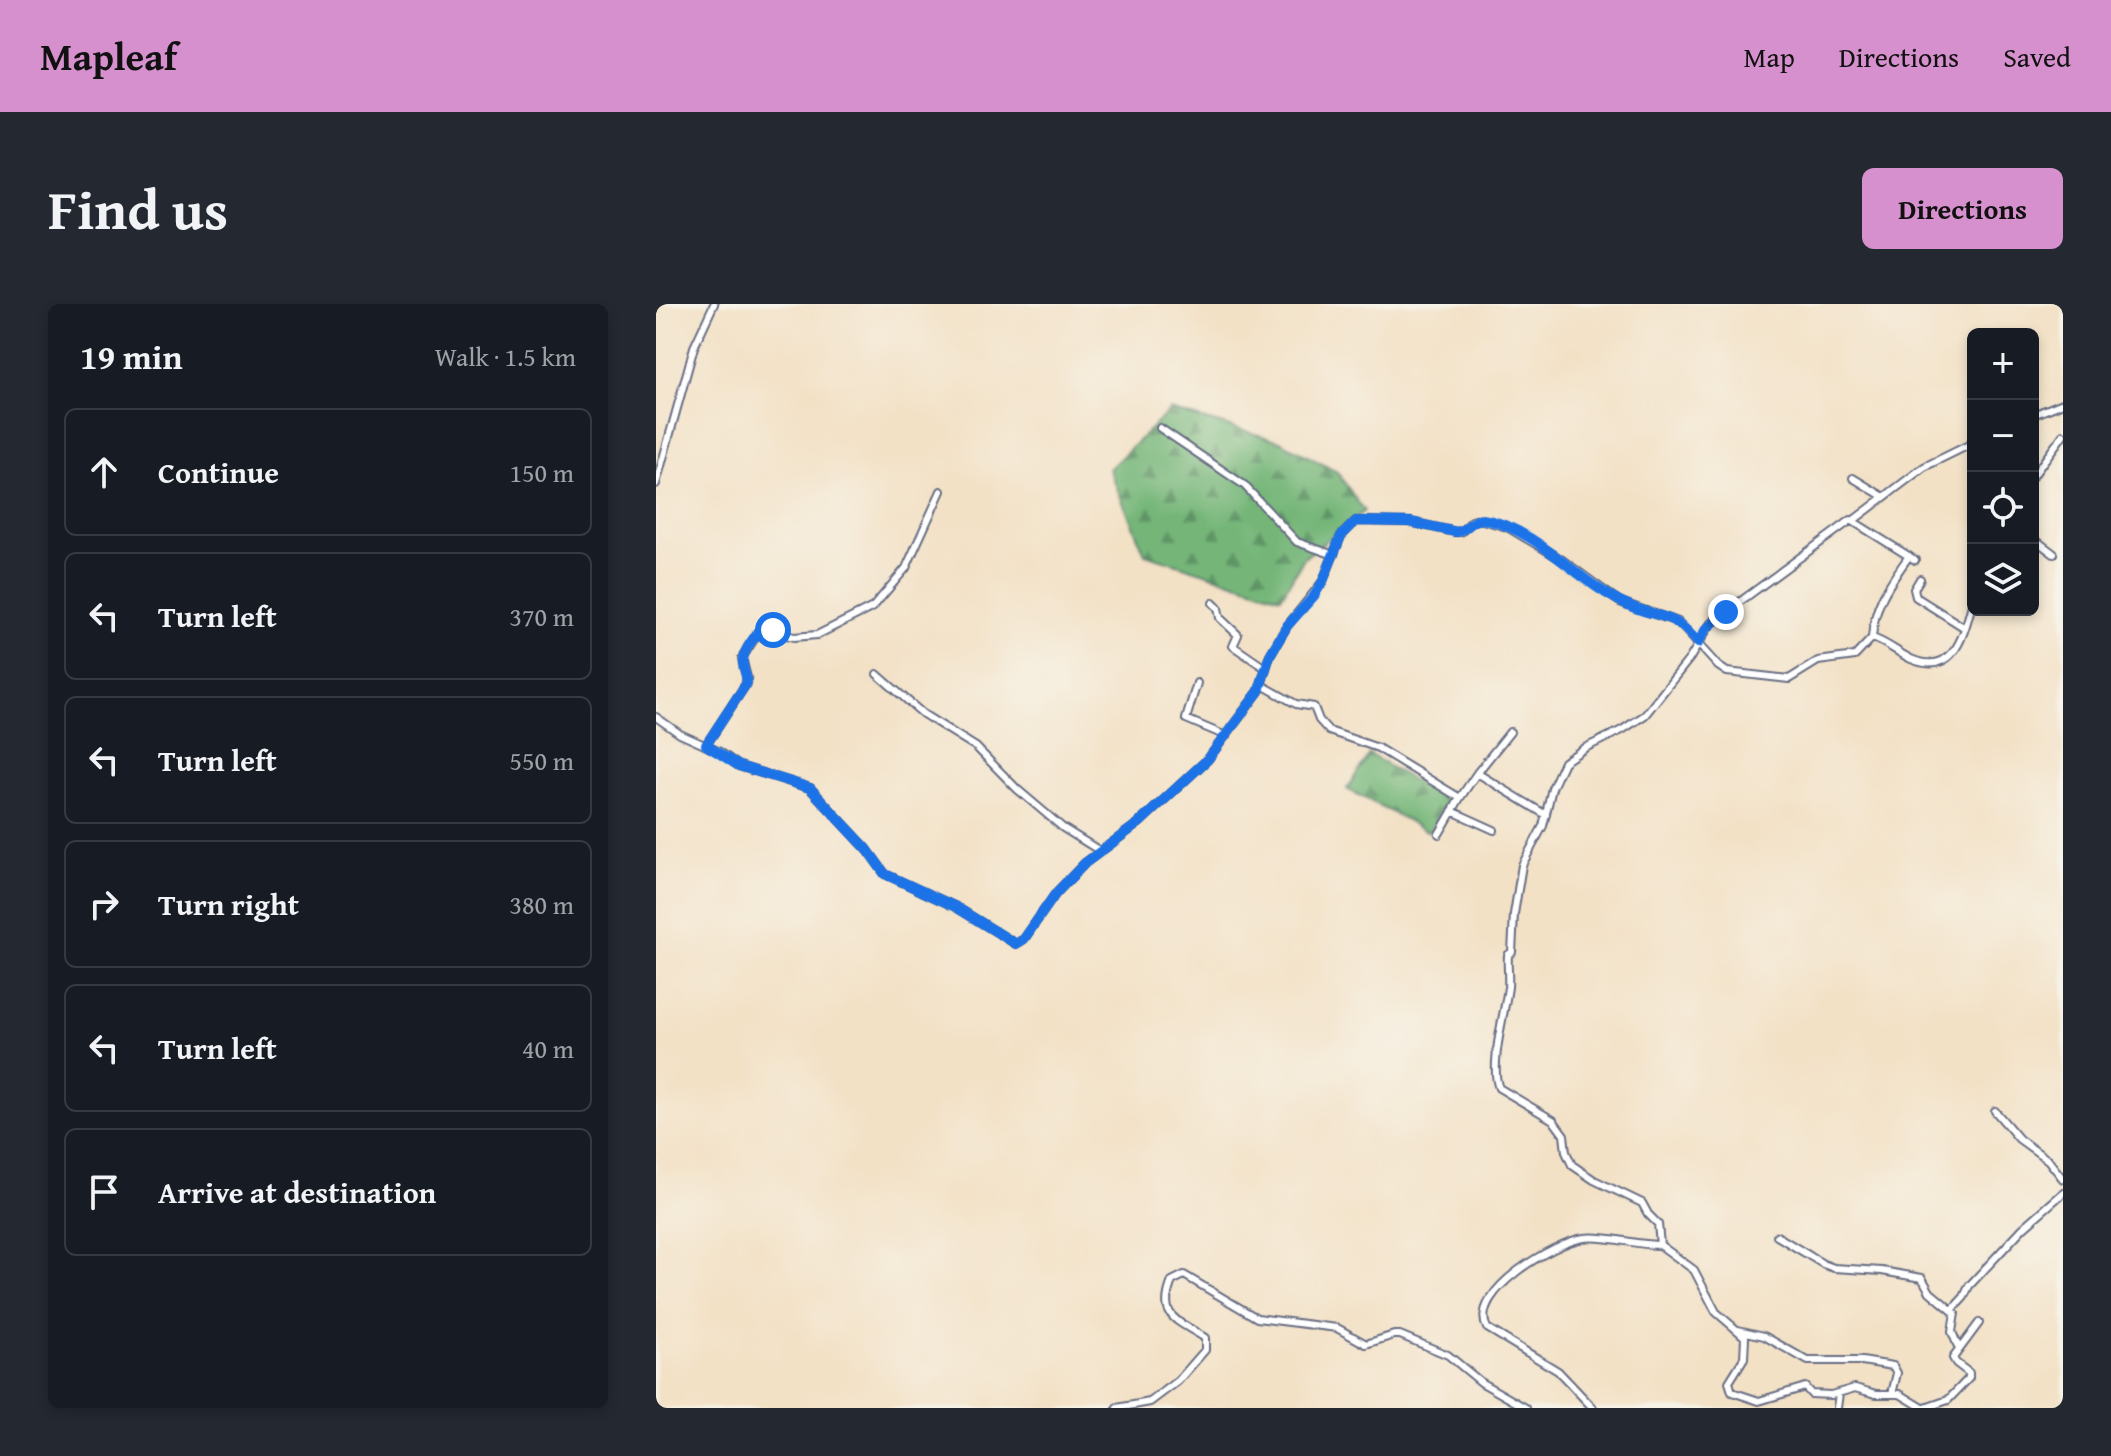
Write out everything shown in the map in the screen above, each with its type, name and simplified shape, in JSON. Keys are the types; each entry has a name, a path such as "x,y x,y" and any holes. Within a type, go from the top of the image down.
{"street":[{"path":"656,484 691,357 714,304"},
{"path":"2039,413 2063,403"},
{"path":"1160,428 1244,485 1299,544 1334,555"},
{"path":"2036,472 2063,435"},
{"path":"1660,1245 1658,1224 1642,1203 1594,1180 1572,1165 1559,1126 1545,1114 1503,1091 1496,1082 1509,983 1508,955 1512,952 1518,883 1524,859 1537,837 1552,788 1564,762 1645,715 1690,658 1711,623 1924,467 1967,446"},
{"path":"1853,478 1884,497"},
{"path":"706,745 746,684 742,658 761,628 790,637 817,635 873,607 906,568 941,491"},
{"path":"656,717 680,734 706,745 739,766 810,788 867,849 885,874 956,907 1016,944 1024,939 1056,893 1100,851 1166,799 1208,759 1262,685 1265,668 1287,626 1323,581 1341,536 1356,521 1410,522 1461,532 1472,521 1486,519 1530,539 1620,602 1678,622 1722,670 1789,679 1818,661 1855,656 1872,638 1874,614 1879,602 1912,558 1854,520"},
{"path":"2039,543 2054,554"},
{"path":"1920,579 1914,589 1916,597 1965,628"},
{"path":"1213,603 1218,608 1220,618 1238,635 1233,646 1265,668"},
{"path":"1872,638 1908,658 1928,663 1950,657 1957,649 1969,616"},
{"path":"877,674 923,714 976,747 1009,783 1063,828 1100,851"},
{"path":"1197,683 1186,719 1226,736"},
{"path":"1262,685 1296,704 1314,707 1317,718 1329,731 1378,748 1460,798"},
{"path":"1439,834 1477,773 1510,732"},
{"path":"1477,773 1546,815"},
{"path":"1452,811 1494,830"},
{"path":"1995,1111 2019,1139 2048,1160 2063,1179"},
{"path":"1953,1309 1969,1286 2023,1228 2063,1193"},
{"path":"1777,1236 1834,1268 1882,1271 1922,1278 1930,1292 1953,1309 1952,1332 1959,1349"},
{"path":"1593,1408 1558,1371 1487,1328 1484,1317 1486,1307 1500,1285 1535,1259 1582,1238 1660,1245 1694,1270 1716,1312 1747,1342 1744,1358 1729,1382 1731,1390 1736,1395 1759,1401 1805,1387 1811,1394 1839,1393 1855,1388 1876,1394 1892,1394 1912,1399 1924,1408 1948,1400 1969,1378 1969,1373 1954,1361 1959,1349 1979,1323"},
{"path":"1117,1408 1149,1403 1178,1381 1205,1350 1205,1338 1171,1315 1166,1307 1172,1281 1184,1275 1257,1318 1337,1328 1366,1344 1400,1335 1448,1355 1482,1383 1526,1408"},
{"path":"1733,1329 1764,1336 1808,1361 1859,1361 1893,1366 1897,1373 1892,1394"},
{"path":"1837,1408 1839,1393"}],"green space":[{"path":"1170,410 1280,441 1337,472 1364,511 1304,558 1281,597 1145,554 1109,469"},
{"path":"1369,754 1446,801 1429,832 1347,789"}],"route":[{"path":"773,630 761,628 744,654 742,661 746,684 706,745 739,766 810,788 867,849 885,874 956,907 1016,944 1024,939 1056,893 1085,863 1139,823 1208,759 1259,691 1270,655 1287,626 1314,596 1341,536 1356,521 1410,522 1450,532 1461,532 1472,521 1479,519 1495,522 1530,539 1620,602 1672,618 1698,643 1711,623 1726,612"}]}
